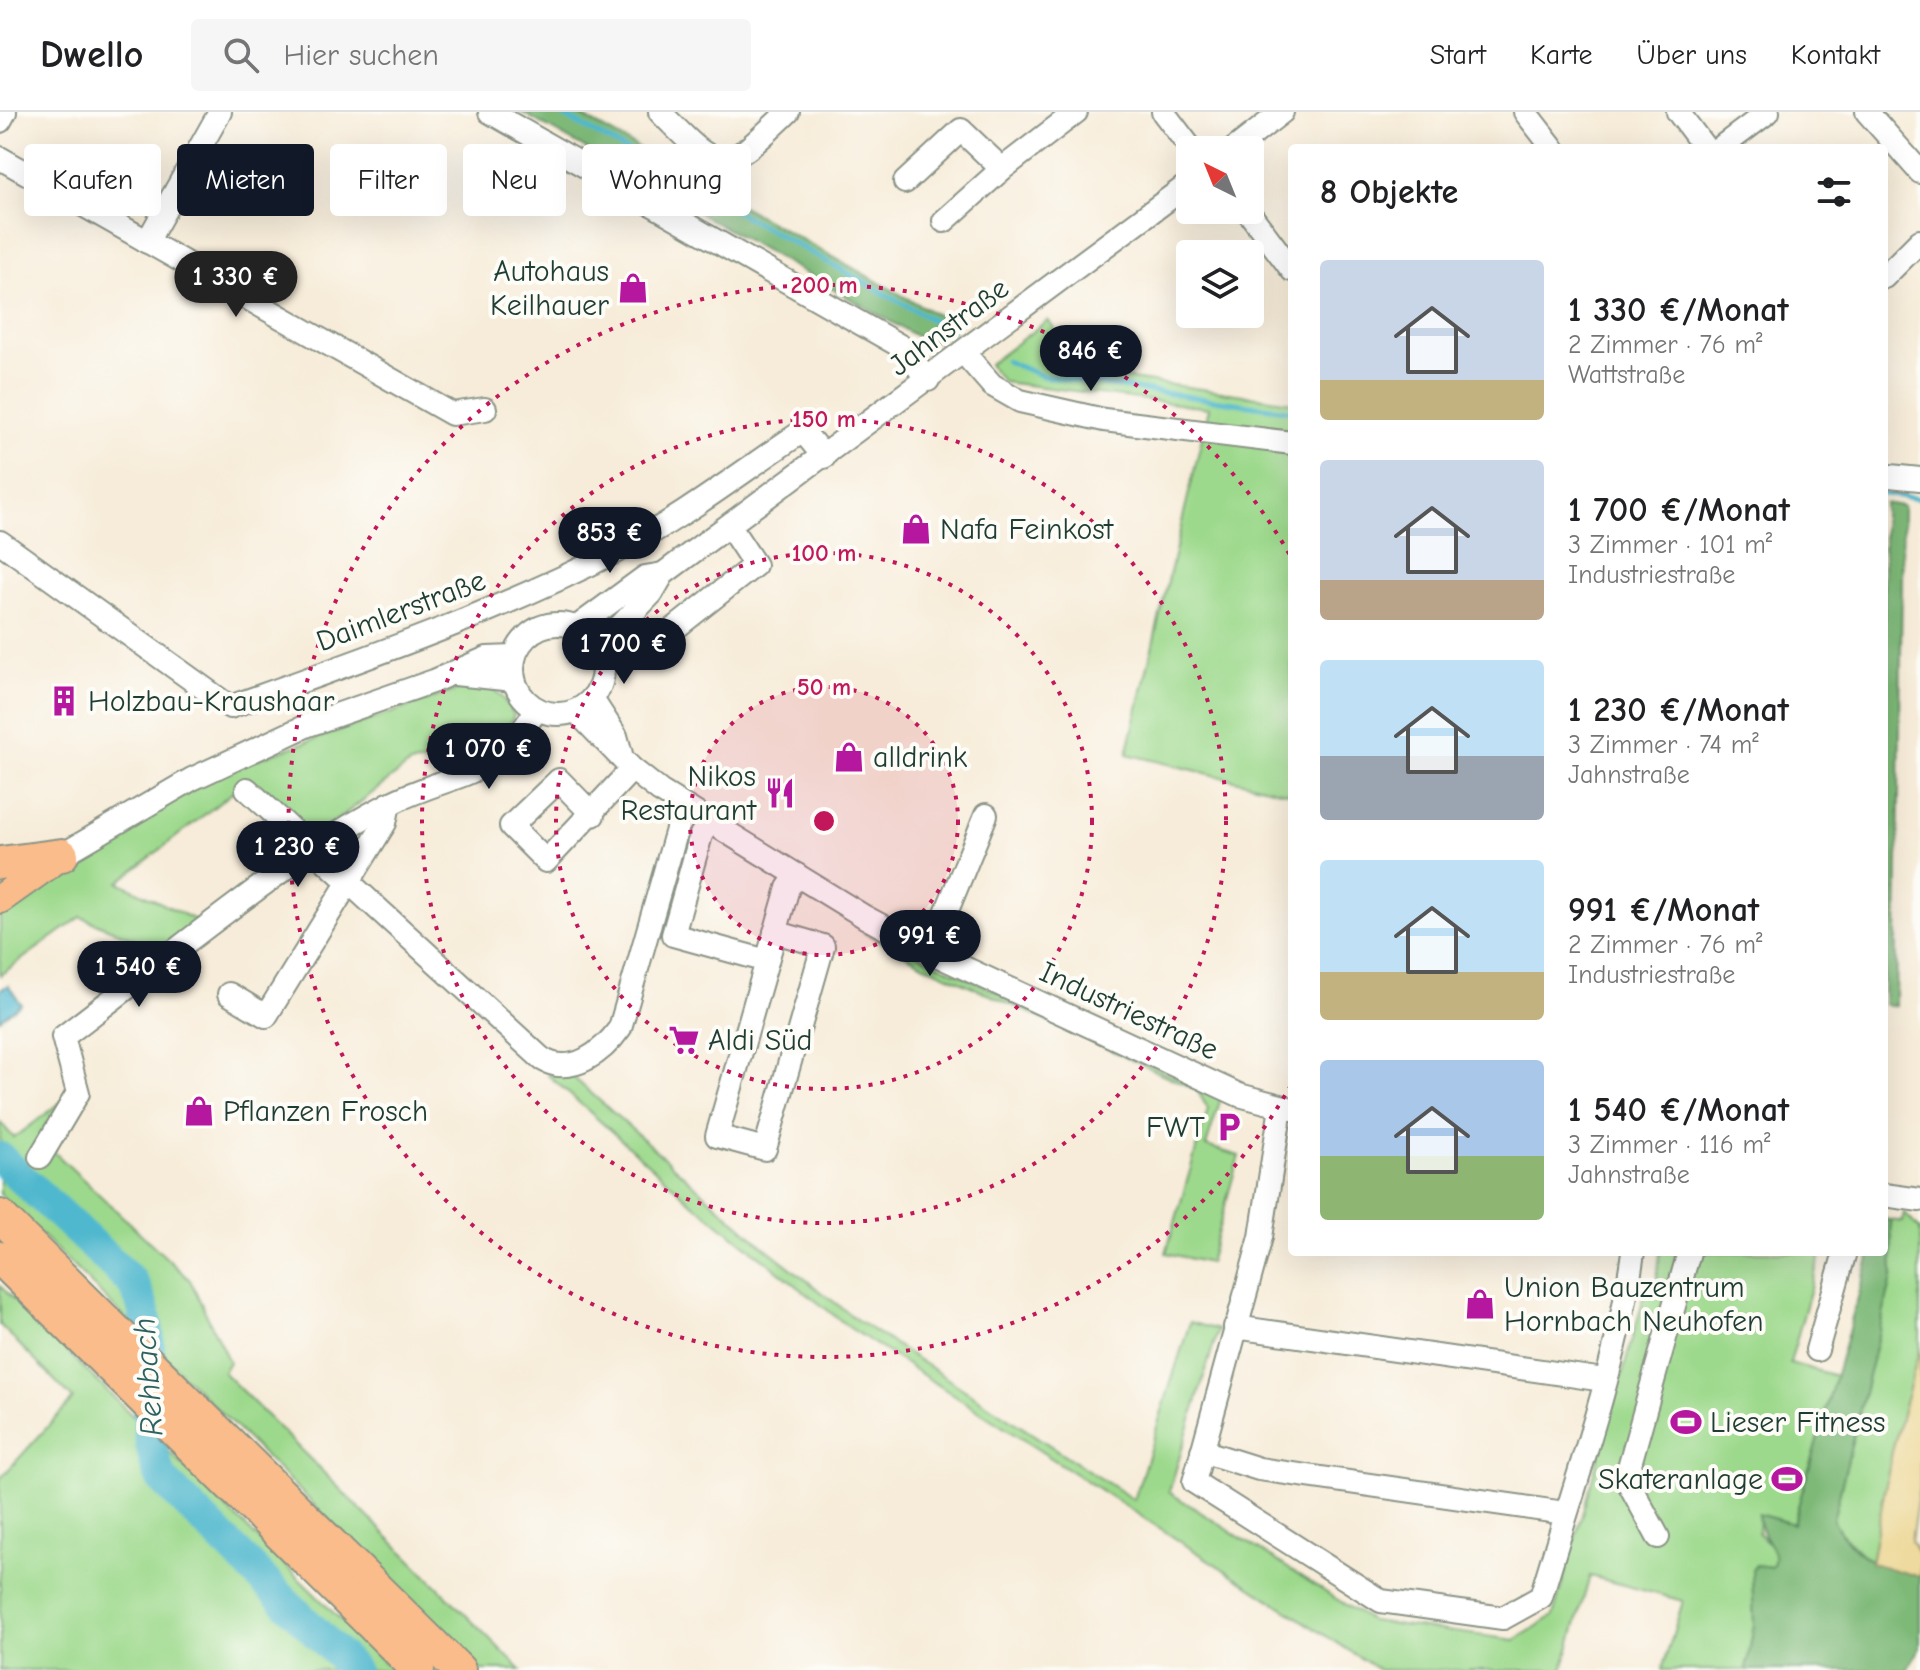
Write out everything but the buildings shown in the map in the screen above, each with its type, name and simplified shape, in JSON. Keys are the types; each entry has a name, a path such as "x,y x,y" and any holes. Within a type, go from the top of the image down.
{"highway":[{"path":"0,863 62,855"},
{"path":"0,1216 459,1670"},
{"path":"0,1258 418,1670"}],"main road":[{"path":"0,899 62,855"}],"street":[{"path":"0,121 5,112"},
{"path":"147,242 220,112"},
{"path":"490,112 902,347 928,380"},
{"path":"660,112 700,154 721,161 743,155 788,112"},
{"path":"944,221 1002,169 1076,112"},
{"path":"1163,112 1181,136"},
{"path":"1251,136 1282,112"},
{"path":"1525,112 1550,144"},
{"path":"1678,112 1713,144"},
{"path":"1723,144 1768,112"},
{"path":"1867,112 1920,172"},
{"path":"905,182 961,130 1002,169"},
{"path":"0,158 452,414 485,409"},
{"name":"Jahnstraße","path":"599,648 652,593 663,574 1176,194"},
{"path":"1258,224 1288,265"},
{"path":"1888,273 1920,241"},
{"path":"964,353 992,385 1020,401 1104,420 1288,442"},
{"name":"Daimlerstraße","path":"0,542 230,707 388,650 535,590 620,549 695,507 803,431 824,457"},
{"path":"1890,476 1920,479"},
{"path":"641,655 755,565 730,527"},
{"name":"Jahnstraße","path":"577,627 645,577 663,574"},
{"path":"551,623 577,627 599,648 603,675 584,705 549,713 537,709 527,702 514,680 514,657 519,645 539,627 551,623"},
{"path":"62,855 129,814 249,751 308,725 454,674 487,658 514,657"},
{"path":"454,674 514,680"},
{"path":"584,705 616,736 626,761 593,815"},
{"path":"40,1157 78,1093 63,1037 311,850 389,804 475,772 511,745 537,709"},
{"name":"Industriestraße","path":"626,761 709,822 930,952 1239,1095 1286,1108"},
{"path":"247,789 345,882 542,1059 569,1065 597,1053 620,1028 678,826 689,809"},
{"path":"229,994 266,1016 345,882 385,823 389,804"},
{"path":"930,952 986,815"},
{"path":"709,822 701,835 673,935 767,961"},
{"path":"775,932 823,946 765,1149 717,1136 775,932 788,888 797,875"},
{"path":"1286,1108 1261,1237 1194,1482 1381,1601 1503,1618 1541,1597 1604,1380 1629,1282 1632,1256"},
{"path":"1888,1196 1920,1200"},
{"path":"1658,1537 1626,1478 1688,1256"},
{"path":"1817,1350 1844,1256"},
{"path":"1235,1327 1604,1380"},
{"path":"1202,1451 1259,1469 1565,1513"}],"green space":[{"path":"521,112 574,112 631,144 582,144 582,147"},
{"path":"751,211 955,325 930,344 704,216 751,216"},
{"path":"1048,320 1090,373 1288,401 1288,793 1127,754 1209,408 1003,382 989,364"},
{"path":"1888,504 1903,506 1896,1006 1888,1005"},
{"path":"472,685 498,692 514,715 497,747 472,758 410,764 310,841 247,781 119,882 201,923 163,951 81,917 0,975 0,915 109,839 225,770"},
{"path":"866,930 1221,1098 1206,1146 1239,1156 1209,1263 1166,1253 1208,1109 1197,1090 925,965 864,933"},
{"path":"564,1069 762,1245 857,1320 1134,1500 1190,1322 1218,1330 1169,1492 1371,1621 1515,1640 1553,1616 1647,1287 1656,1289 1660,1256 1820,1256 1790,1363 1836,1376 1793,1524 1759,1514 1758,1532 1772,1548 1775,1557 1772,1567 1756,1565 1752,1570 1754,1625 1746,1670 1662,1670 1683,1601 1590,1576 1563,1670 1379,1670 850,1328 689,1200 548,1075"},
{"path":"68,1097 54,1152 190,1280 229,1362 223,1372 521,1670 481,1670 0,1194 0,1122 14,1138"},
{"path":"1904,1213 1920,1229 1920,1348 1892,1452 1871,1563 1840,1533 1833,1520 1893,1274 1891,1220 1902,1222"},
{"path":"1888,1220 1891,1220 1893,1274 1833,1520 1850,1544 1869,1559 1920,1577 1920,1647 1907,1670 1746,1670 1754,1625 1752,1570 1756,1565 1772,1567 1774,1560 1758,1514 1793,1524 1870,1256 1888,1256"},
{"path":"0,1286 392,1670 0,1670 0,1479 73,1399 0,1325"}],"sand":[{"path":"1920,1348 1920,1481 1911,1541 1920,1557 1920,1577 1871,1563 1892,1452"}],"water":[{"path":"8,985 21,1004 0,1019 0,990"}],"waterway":[{"path":"557,112 952,331"},
{"path":"1006,361 1042,376 1288,410"},
{"path":"1888,495 1920,499"},
{"name":"Rehbach","path":"0,1158 131,1281 142,1304 148,1329 149,1430 153,1455 162,1479 354,1670"}],"place":[{"name":"Autohaus Keilhauer","path":"633,288"},
{"name":"Nafa Feinkost","path":"916,529"},
{"name":"Holzbau-Kraushaar","path":"64,701"},
{"name":"alldrink","path":"849,757"},
{"name":"Nikos Restaurant","path":"780,793"},
{"name":"Aldi Süd","path":"684,1040"},
{"name":"Pflanzen Frosch","path":"199,1111"},
{"name":"FWT","path":"1229,1127"},
{"name":"Union Bauzentrum Hornbach Neuhofen","path":"1480,1304"},
{"name":"Lieser Fitness","path":"1686,1422"},
{"name":"Skateranlage","path":"1787,1479"}]}
